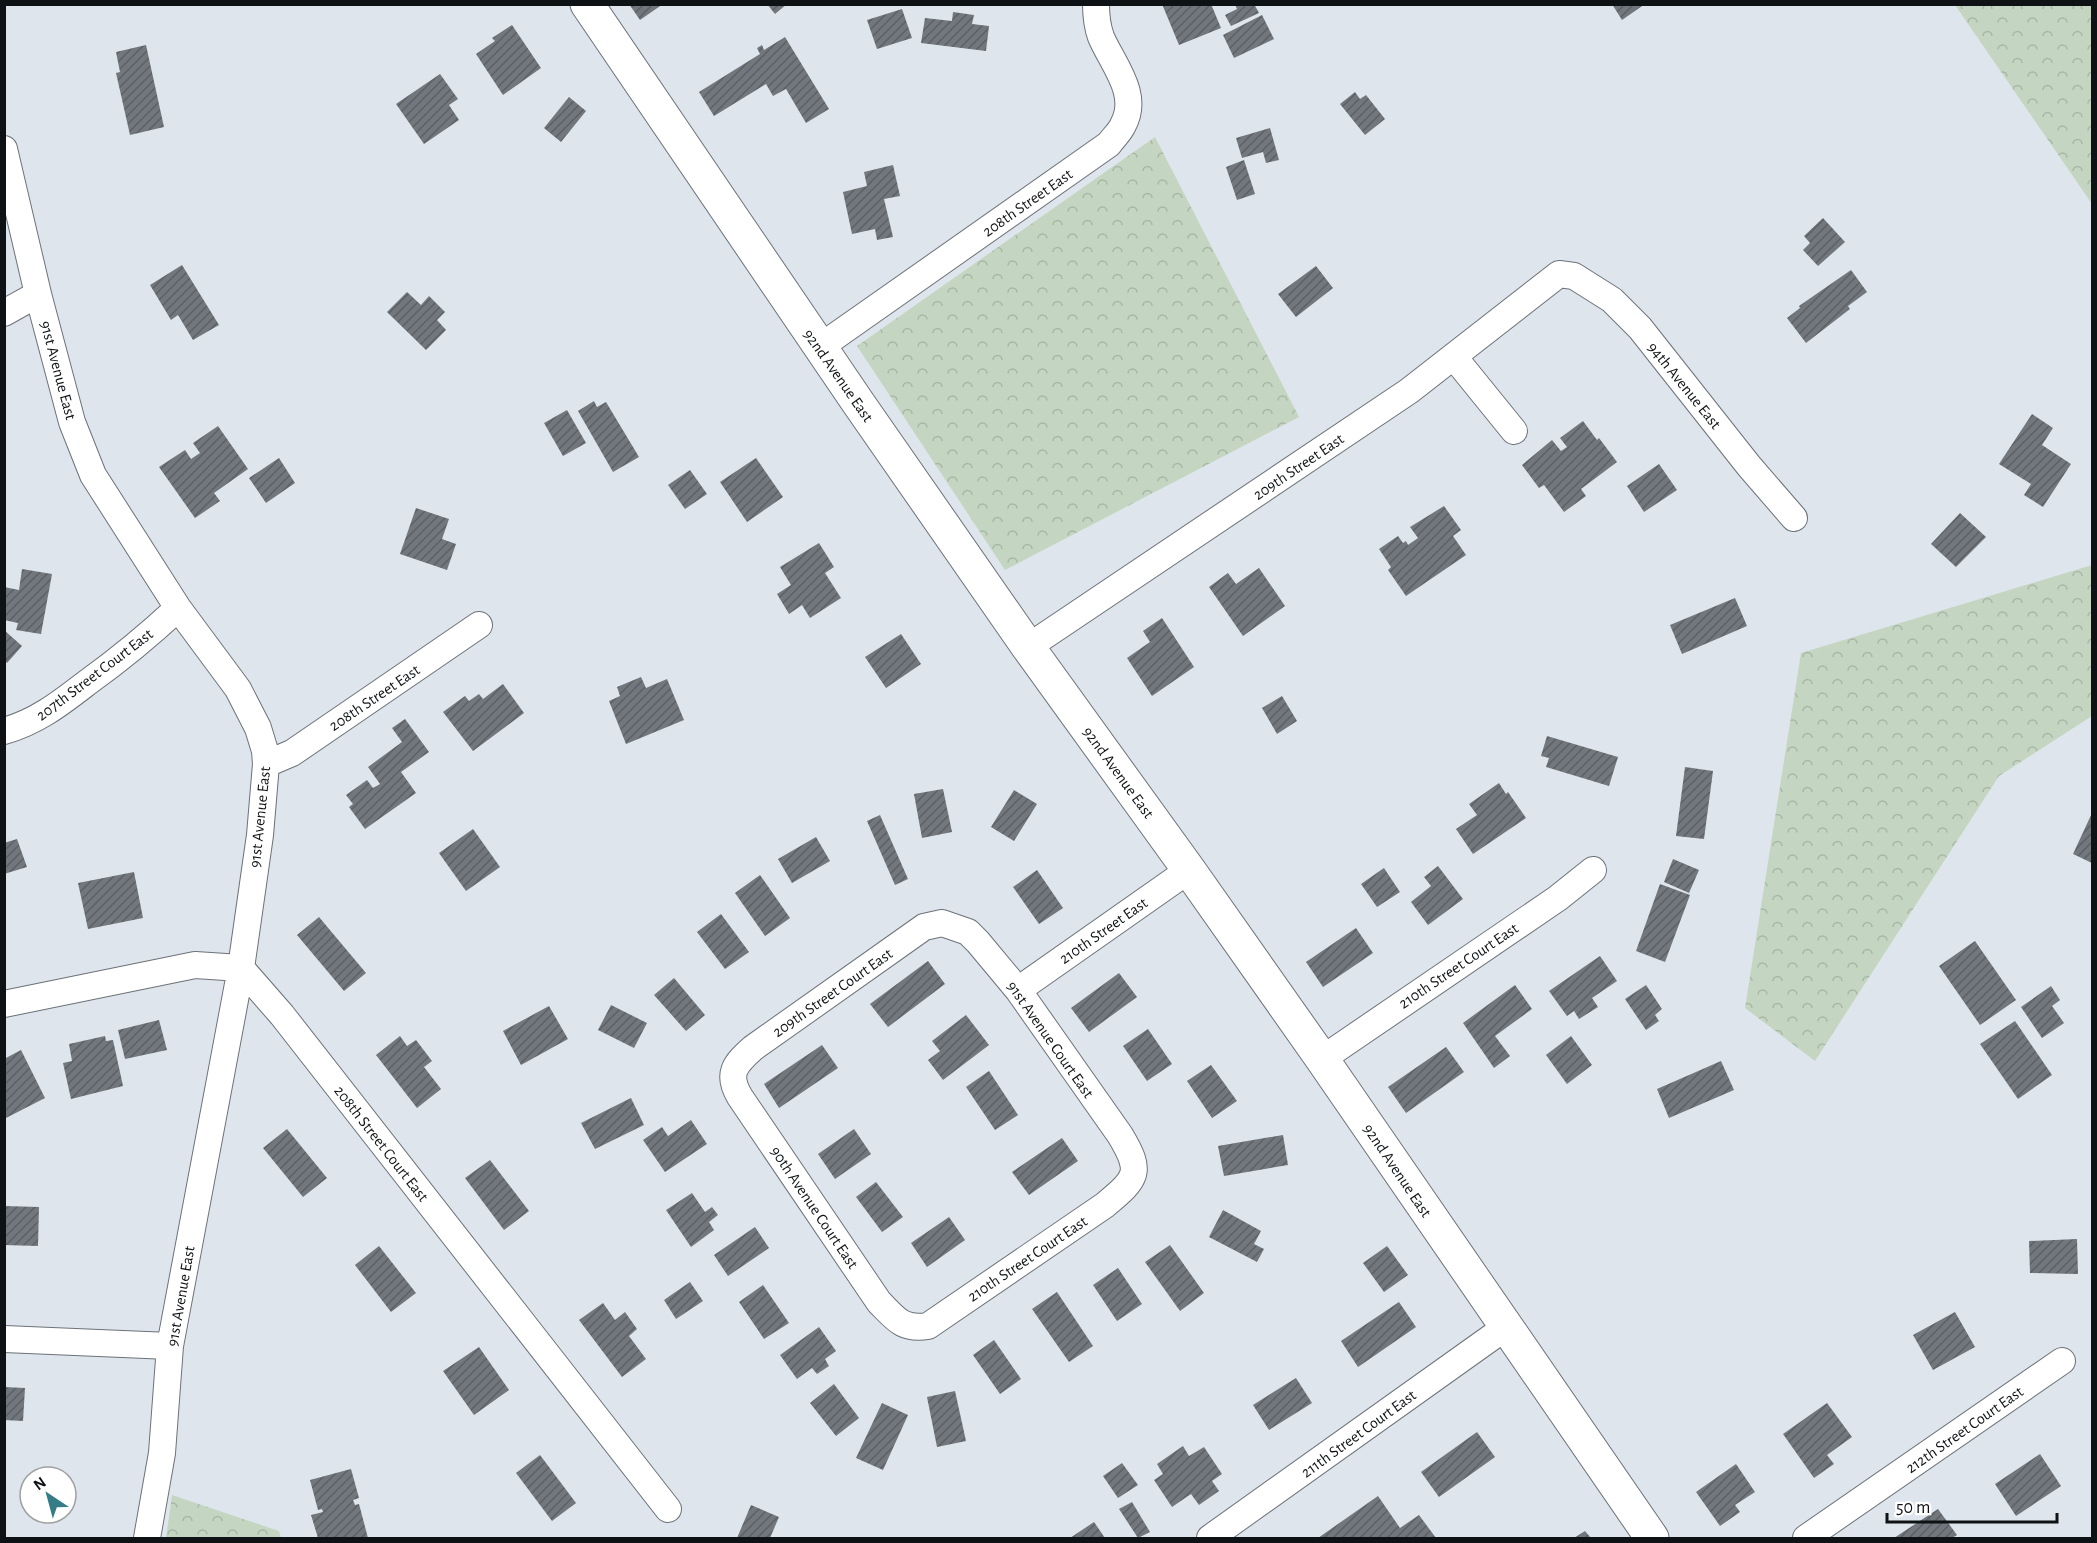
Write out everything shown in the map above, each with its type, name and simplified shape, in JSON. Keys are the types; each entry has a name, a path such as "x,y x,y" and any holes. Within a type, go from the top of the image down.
{"street":[{"name":"92nd Avenue East","path":"587,4 820,347 1028,647 1322,1059 1652,1539"},
{"name":"208th Street East","path":"820,347 1109,144 1124,125 1130,105 1124,82 1096,21 1096,4"},
{"name":"91st Avenue East","path":"4,149 38,294 72,422 93,475 178,608 238,689 258,728 265,751 260,835 241,968 170,1346 162,1453 147,1539"},
{"name":"209th Street East","path":"1028,647 1409,391 1559,274"},
{"name":"94th Avenue East","path":"1559,274 1574,276 1612,300 1640,328 1749,466 1794,518"},
{"path":"4,313 38,294"},
{"path":"1454,357 1514,431"},
{"name":"207th Street Court East","path":"4,731 53,709 140,644 178,608"},
{"name":"208th Street East","path":"266,764 292,753 479,625"},
{"name":"210th Street East","path":"1018,990 1189,870"},
{"name":"210th Street Court East","path":"1322,1059 1558,898 1593,870"},
{"name":"91st Avenue Court East","path":"942,923 968,932 1018,990 1120,1135 1131,1154 1132,1177"},
{"name":"209th Street Court East","path":"732,1074 739,1060 753,1048 924,927 942,923"},
{"path":"4,1004 195,965 241,968"},
{"name":"208th Street Court East","path":"241,968 296,1033 668,1509"},
{"name":"90th Avenue Court East","path":"732,1074 733,1086 740,1097 879,1302 896,1319 914,1328"},
{"name":"210th Street Court East","path":"914,1328 928,1326 1105,1205 1129,1185 1132,1177"},
{"name":"211th Street Court East","path":"1210,1539 1506,1327"},
{"path":"4,1339 170,1346"},
{"name":"212th Street Court East","path":"1806,1539 2062,1361"}],"green space":[{"path":"1955,5 2092,5 2092,204"},
{"path":"1155,137 1299,417 1005,570 857,346"},
{"path":"2092,565 2092,716 1999,776 1815,1061 1745,1008 1801,653"},
{"path":"172,1495 279,1531 281,1538 166,1538"}],"building":[{"path":"629,4 663,4 640,20"},
{"path":"767,4 787,4 775,14"},
{"path":"1162,4 1211,4 1221,28 1179,45"},
{"path":"1235,4 1254,4 1259,13 1231,26 1225,15 1237,9"},
{"path":"1612,4 1645,4 1622,20"},
{"path":"902,9 912,38 877,49 867,20"},
{"path":"953,12 974,15 972,24 989,26 986,51 921,43 925,18 952,21"},
{"path":"1262,15 1274,39 1234,58 1223,35"},
{"path":"512,25 541,68 503,95 476,54 495,41 492,38"},
{"path":"785,37 829,109 806,123 786,89 773,96 766,84 714,116 699,92 760,54 757,48 762,45 764,50"},
{"path":"146,45 164,127 130,135 116,73 120,72 116,52"},
{"path":"440,74 458,99 449,105 459,120 424,144 396,104"},
{"path":"1355,92 1360,99 1366,95 1385,119 1365,135 1340,104"},
{"path":"569,97 586,111 561,142 544,128"},
{"path":"1270,128 1279,160 1266,163 1263,152 1242,158 1236,138"},
{"path":"1244,160 1255,194 1237,200 1226,167"},
{"path":"893,165 900,196 884,199 893,237 877,240 875,229 852,234 843,192 867,186 864,172"},
{"path":"1823,218 1845,242 1818,266 1803,250 1810,243 1804,236"},
{"path":"182,265 219,325 193,340 178,315 171,320 150,285"},
{"path":"1316,266 1333,288 1296,317 1278,294"},
{"path":"1851,270 1867,292 1848,306 1850,309 1806,343 1787,318 1800,308 1799,306"},
{"path":"407,292 421,305 429,296 445,312 437,320 446,330 426,350 387,312"},
{"path":"594,401 597,407 606,402 639,457 613,472 578,411"},
{"path":"567,410 586,443 563,456 544,423"},
{"path":"2032,414 2053,428 2042,445 2071,464 2043,507 2024,495 2031,484 1999,464"},
{"path":"1583,421 1617,462 1581,489 1586,496 1564,512 1544,485 1539,488 1522,465 1552,440 1561,451 1567,447 1560,438"},
{"path":"218,426 248,469 214,493 220,501 195,518 159,467 185,450 191,459 200,453 193,443"},
{"path":"279,458 295,483 266,503 249,478"},
{"path":"756,458 783,497 747,522 720,482"},
{"path":"1659,464 1677,490 1644,512 1627,486"},
{"path":"690,470 707,494 685,509 668,485"},
{"path":"1444,506 1461,530 1453,536 1466,555 1406,596 1388,570 1391,567 1379,549 1398,536 1403,543 1406,541 1408,545 1418,538 1410,527"},
{"path":"416,508 449,519 442,539 456,544 447,570 400,554"},
{"path":"1960,513 1986,537 1956,567 1931,544"},
{"path":"819,543 834,567 825,573 841,598 810,618 802,605 789,614 777,594 791,585 780,567"},
{"path":"1259,568 1285,606 1243,636 1209,587 1228,573 1236,584"},
{"path":"22,569 52,574 41,634 16,630 18,623 4,620 4,587 19,590"},
{"path":"1735,598 1747,626 1682,654 1670,625"},
{"path":"1162,618 1194,667 1152,696 1127,658 1150,642 1143,631"},
{"path":"4,630 22,646 7,663 4,660"},
{"path":"901,634 921,664 886,688 865,657"},
{"path":"641,677 646,688 667,679 684,720 626,744 609,701 620,696 617,687"},
{"path":"503,684 524,713 473,751 443,712 465,696 469,701 479,694 483,699"},
{"path":"1282,696 1297,721 1277,734 1262,708"},
{"path":"405,719 429,752 401,772 416,793 365,829 349,807 353,804 346,795 367,780 373,788 380,784 368,767 402,742 392,728"},
{"path":"1547,736 1618,757 1609,786 1546,767 1549,758 1541,756"},
{"path":"1685,767 1713,771 1704,839 1676,836"},
{"path":"1499,783 1526,818 1473,854 1456,829 1477,815 1469,804"},
{"path":"943,789 952,832 922,838 914,794"},
{"path":"1014,790 1037,804 1014,841 991,827"},
{"path":"2092,813 2092,863 2073,854"},
{"path":"880,815 908,879 895,885 867,821"},
{"path":"473,829 500,867 466,891 439,853"},
{"path":"816,837 830,861 792,883 778,859"},
{"path":"17,839 27,867 4,874 4,843"},
{"path":"1673,859 1699,870 1689,893 1664,882"},
{"path":"1438,866 1463,899 1428,925 1411,902 1431,886 1424,877"},
{"path":"1384,868 1400,892 1377,907 1361,884"},
{"path":"1037,870 1063,908 1039,924 1013,887"},
{"path":"134,872 143,918 88,929 78,883"},
{"path":"760,875 790,918 765,936 735,893"},
{"path":"1660,884 1690,895 1665,962 1636,951"},
{"path":"721,914 749,952 725,969 697,932"},
{"path":"319,917 366,973 344,991 297,935"},
{"path":"1356,928 1373,953 1323,987 1306,962"},
{"path":"1975,941 2016,1000 1980,1025 1939,966"},
{"path":"1600,956 1617,981 1592,998 1598,1007 1579,1019 1574,1011 1567,1016 1549,991"},
{"path":"928,961 945,984 888,1027 870,1004"},
{"path":"1119,973 1137,997 1089,1032 1071,1008"},
{"path":"674,978 705,1015 686,1031 654,995"},
{"path":"1515,985 1532,1009 1495,1036 1510,1056 1494,1068 1463,1023"},
{"path":"1646,985 1662,1009 1655,1015 1659,1021 1646,1030 1625,999"},
{"path":"2051,986 2060,1000 2052,1006 2064,1023 2042,1038 2021,1007"},
{"path":"611,1005 647,1023 634,1048 598,1030"},
{"path":"549,1006 568,1039 521,1065 503,1031"},
{"path":"966,1015 989,1045 943,1080 928,1060 940,1051 932,1041"},
{"path":"159,1020 167,1050 125,1059 118,1030"},
{"path":"2015,1021 2052,1075 2018,1099 1980,1044"},
{"path":"1148,1029 1172,1064 1147,1081 1123,1046"},
{"path":"105,1036 106,1041 113,1040 123,1086 71,1099 63,1063 72,1061 69,1044"},
{"path":"400,1036 407,1046 416,1040 432,1061 424,1067 441,1089 417,1108 376,1055"},
{"path":"1571,1036 1592,1065 1567,1084 1546,1055"},
{"path":"822,1045 838,1068 779,1108 764,1084"},
{"path":"1446,1047 1464,1072 1406,1113 1388,1087"},
{"path":"21,1050 45,1098 4,1119 4,1059"},
{"path":"1721,1061 1734,1090 1669,1118 1657,1089"},
{"path":"1211,1065 1237,1101 1212,1118 1187,1081"},
{"path":"989,1071 1018,1115 995,1130 966,1087"},
{"path":"631,1098 644,1125 595,1149 581,1123"},
{"path":"691,1120 707,1144 665,1172 643,1140 662,1127 668,1136"},
{"path":"287,1129 327,1178 303,1197 263,1148"},
{"path":"854,1129 871,1154 835,1179 818,1154"},
{"path":"1283,1135 1288,1165 1224,1176 1218,1146"},
{"path":"1062,1138 1078,1161 1029,1195 1012,1172"},
{"path":"490,1160 529,1211 504,1230 465,1178"},
{"path":"876,1182 903,1217 882,1232 856,1197"},
{"path":"692,1193 705,1212 712,1207 718,1215 709,1222 714,1230 691,1247 666,1210"},
{"path":"4,1206 39,1207 38,1246 4,1245"},
{"path":"1223,1210 1261,1231 1254,1244 1264,1249 1257,1262 1209,1237"},
{"path":"949,1217 965,1240 927,1267 911,1243"},
{"path":"755,1227 769,1248 728,1276 714,1255"},
{"path":"2077,1239 2078,1274 2030,1273 2029,1241"},
{"path":"1170,1245 1204,1293 1180,1311 1145,1262"},
{"path":"379,1246 416,1293 391,1312 355,1265"},
{"path":"1387,1246 1408,1275 1384,1292 1363,1263"},
{"path":"1118,1268 1142,1304 1117,1321 1093,1285"},
{"path":"690,1282 703,1301 676,1319 664,1300"},
{"path":"763,1285 789,1323 764,1339 739,1302"},
{"path":"1057,1292 1093,1346 1069,1362 1032,1309"},
{"path":"1399,1302 1416,1327 1358,1367 1341,1341"},
{"path":"603,1303 615,1320 625,1312 637,1329 629,1336 646,1359 622,1377 579,1320"},
{"path":"1955,1312 1975,1347 1933,1370 1913,1335"},
{"path":"819,1327 836,1351 825,1359 829,1366 817,1374 812,1368 797,1379 780,1355"},
{"path":"994,1340 1021,1379 1000,1394 973,1355"},
{"path":"479,1347 509,1390 474,1415 443,1371"},
{"path":"1296,1378 1312,1403 1269,1430 1253,1405"},
{"path":"834,1384 859,1418 836,1436 810,1403"},
{"path":"4,1387 25,1388 23,1421 4,1420"},
{"path":"955,1391 966,1441 937,1447 927,1397"},
{"path":"882,1403 908,1415 883,1470 856,1458"},
{"path":"1827,1403 1852,1437 1827,1455 1834,1464 1814,1478 1783,1434"},
{"path":"1477,1432 1495,1457 1439,1497 1421,1472"},
{"path":"1183,1446 1189,1456 1204,1447 1222,1474 1212,1481 1219,1491 1199,1505 1191,1494 1172,1507 1154,1480 1163,1474 1157,1464"},
{"path":"2040,1454 2061,1486 2016,1516 1995,1484"},
{"path":"540,1455 576,1503 552,1521 516,1473"},
{"path":"1122,1463 1138,1485 1118,1498 1103,1476"},
{"path":"1736,1464 1755,1492 1735,1505 1740,1512 1720,1526 1696,1492"},
{"path":"351,1469 359,1498 353,1500 355,1505 359,1504 368,1538 318,1538 311,1515 323,1512 322,1509 318,1510 310,1480"},
{"path":"1378,1496 1400,1528 1419,1515 1436,1538 1318,1538"},
{"path":"1132,1502 1150,1532 1138,1538 1119,1509"},
{"path":"751,1505 779,1517 770,1538 737,1538"},
{"path":"1938,1509 1957,1535 1952,1538 1894,1538"},
{"path":"1094,1522 1105,1538 1070,1538"},
{"path":"1585,1531 1591,1538 1574,1538"}]}
